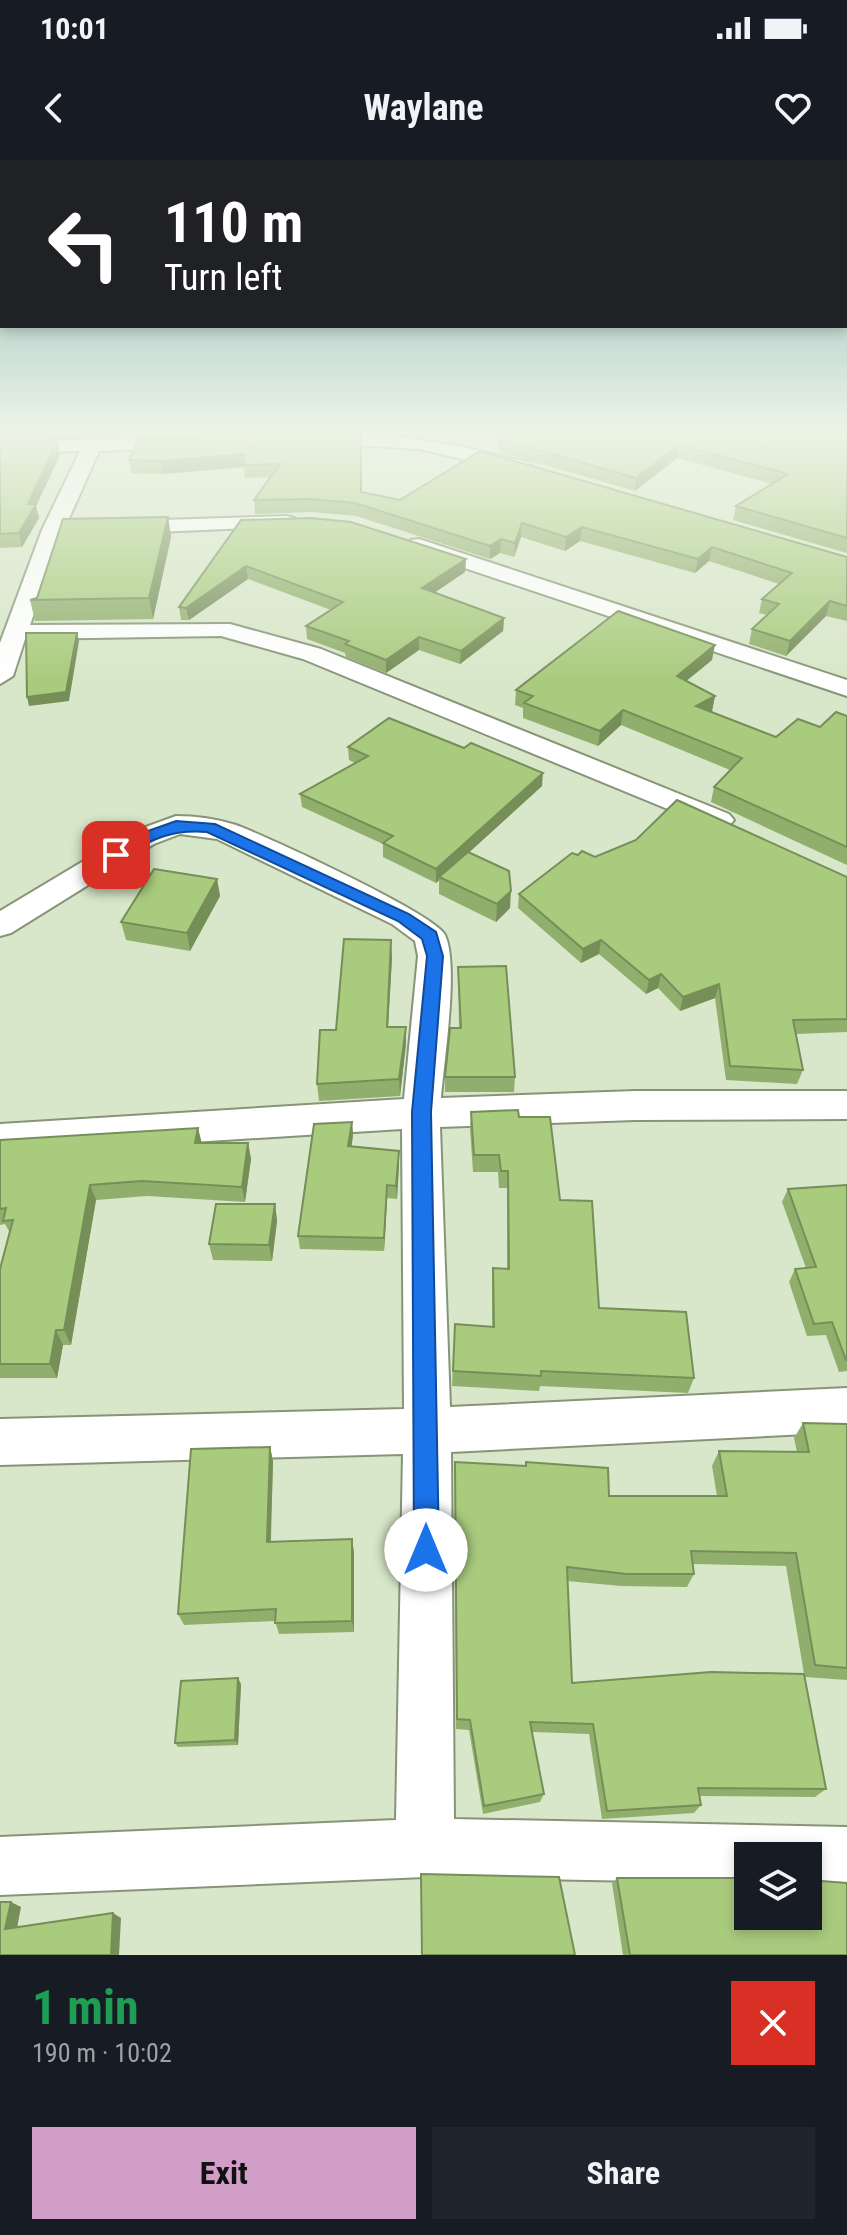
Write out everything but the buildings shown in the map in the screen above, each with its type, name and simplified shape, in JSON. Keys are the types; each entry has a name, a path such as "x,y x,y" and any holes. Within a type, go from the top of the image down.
{"street":[{"path":"0,676 14,621 60,515"},
{"path":"53,530 312,521"},
{"path":"395,537 847,688"},
{"path":"14,621 193,627 263,638 312,654 738,828"},
{"path":"0,925 159,830 194,825 226,832 403,917 430,936 435,956 421,1112 427,1431 425,1848"},
{"path":"0,1139 421,1112 721,1103 847,1105"},
{"path":"0,1442 427,1431 847,1410"},
{"path":"0,1866 425,1848 847,1856"}],"route":[{"path":"116,855 159,830 176,825 210,827 403,917 430,936 435,956 421,1112 426,1550"}]}
